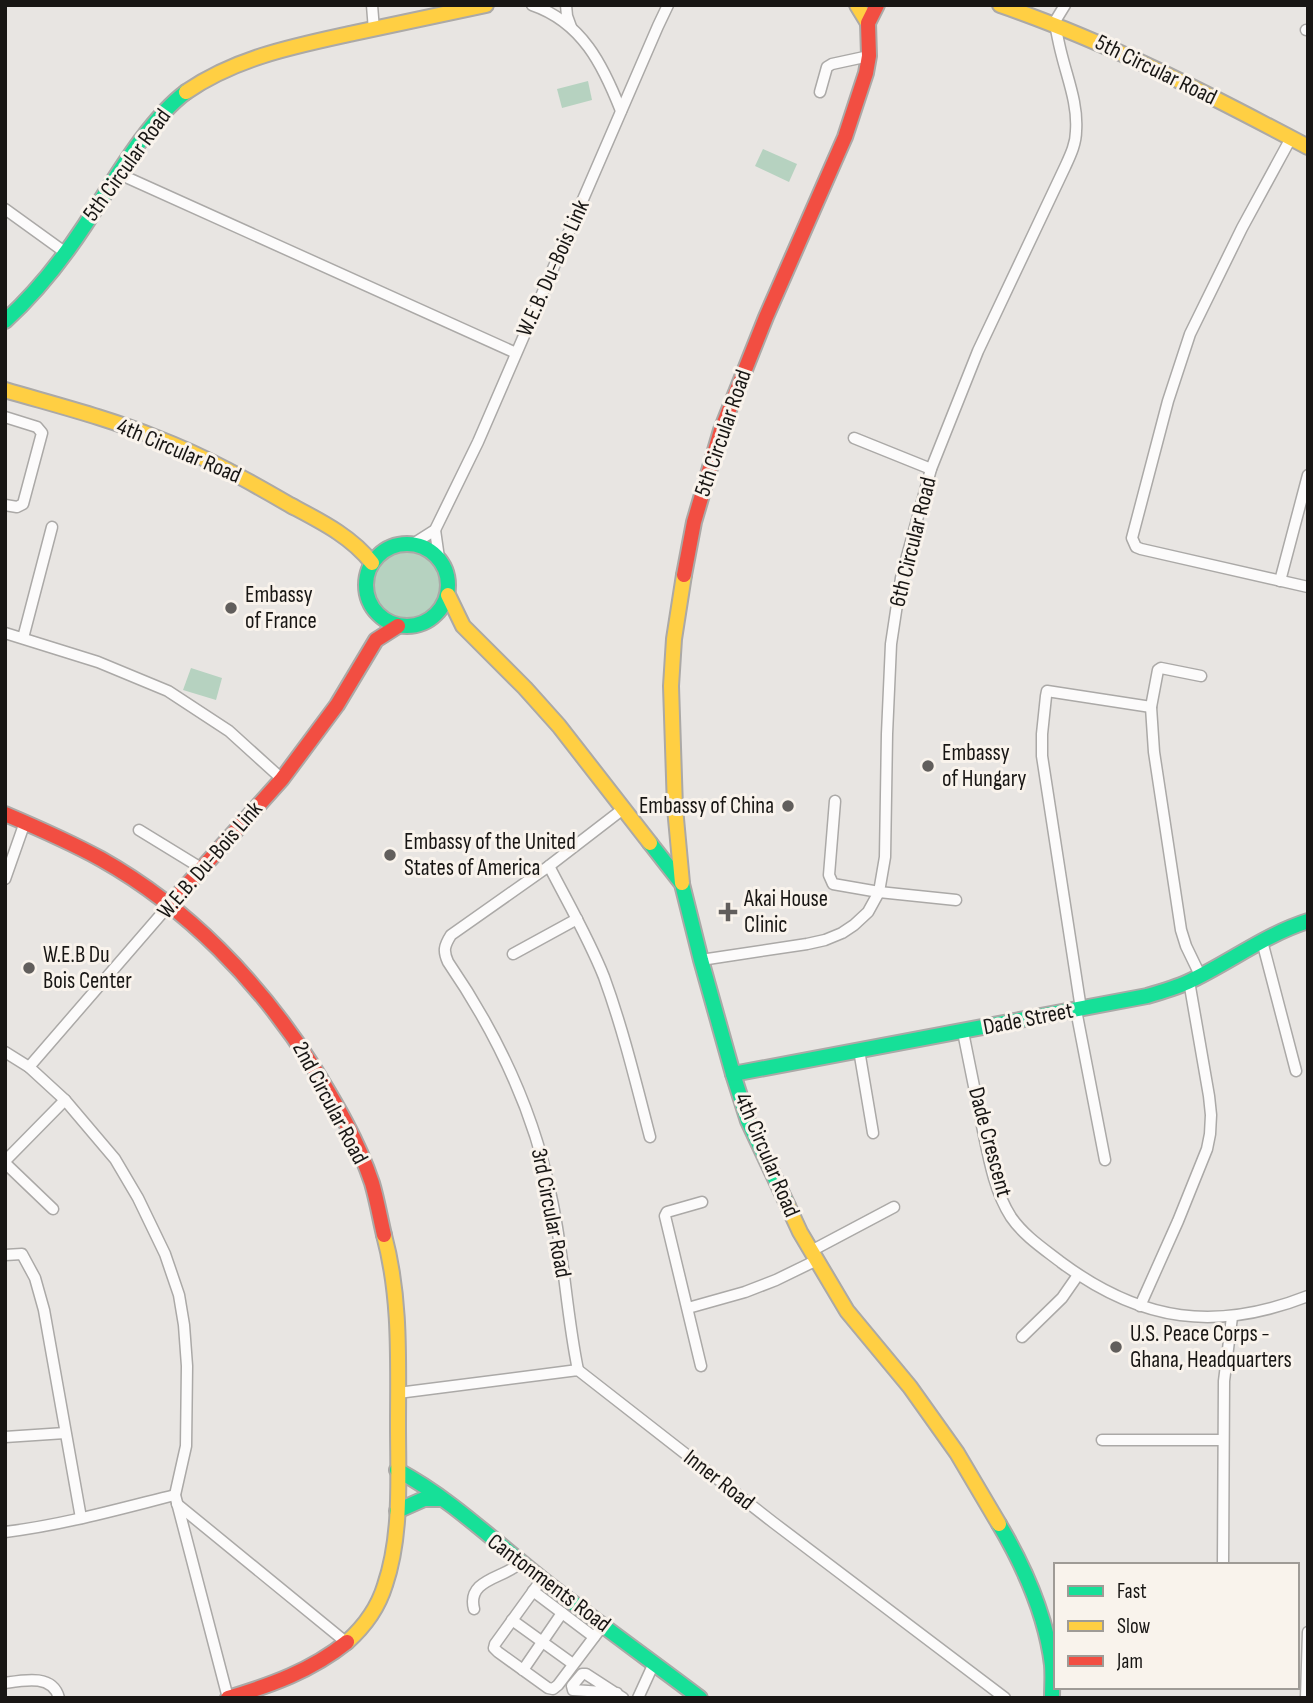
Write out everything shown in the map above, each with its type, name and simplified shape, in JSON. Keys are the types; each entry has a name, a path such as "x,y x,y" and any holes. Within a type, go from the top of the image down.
{"street":[{"path":"372,5 374,30"},
{"name":"5th Circular Road","path":"5,321 66,253 117,173 168,108 197,85 254,58 280,50 486,5"},
{"path":"532,5 571,27 601,65 621,111"},
{"path":"566,5 571,27"},
{"name":"W.E.B. Du-Bois Link","path":"435,530 478,442 668,5"},
{"path":"857,5 868,23"},
{"name":"5th Circular Road","path":"682,884 675,808 671,686 674,639 694,522 721,429 766,317 845,138 864,81 869,56 868,23 877,5"},
{"name":"5th Circular Road","path":"1000,5 1130,55 1308,147"},
{"path":"1055,24 1065,5"},
{"name":"6th Circular Road","path":"701,960 825,940 854,925 868,912 879,892 886,857 891,645 901,578 931,469 978,351 1072,151 1076,132 1076,114 1055,24"},
{"path":"820,92 827,67 869,56"},
{"path":"1291,138 1242,228 1190,334 1168,401 1132,531 1133,543 1140,549 1308,587"},
{"path":"117,173 516,353"},
{"path":"5,209 66,253"},
{"name":"4th Circular Road","path":"5,390 177,445 248,480 343,535 372,563"},
{"path":"5,417 37,427 42,433 23,504 17,507 5,505"},
{"path":"854,438 931,469"},
{"path":"1280,581 1308,475"},
{"path":"23,638 52,527"},
{"path":"413,544 435,530 439,558"},
{"name":"4th Circular Road","path":"343,535 391,547"},
{"path":"402,544 413,544 427,548 439,558 446,569 448,595 435,617 411,627 398,626 386,621 369,601 367,575 380,553 402,544"},
{"name":"4th Circular Road","path":"448,595 463,626 559,726 682,884 748,1121 784,1198 848,1311 910,1387 957,1453 1008,1539 1032,1587 1046,1631 1052,1667 1052,1698"},
{"path":"376,612 376,640"},
{"name":"4th Circular Road","path":"435,617 463,626"},
{"name":"W.E.B. Du-Bois Link","path":"29,1067 201,868 282,779 337,705 376,640 398,626"},
{"path":"5,633 98,662 168,691 229,731 282,779"},
{"path":"1140,1306 1178,1221 1204,1157 1210,1134 1211,1115 1194,978 1177,911 1154,752 1151,707 1158,670 1161,668 1200,677"},
{"path":"1105,1160 1078,1010 1042,756 1042,734 1047,691 1151,707"},
{"path":"835,801 829,875 833,884 956,900"},
{"path":"623,809 549,866 588,939 604,978 628,1052 650,1137"},
{"name":"2nd Circular Road","path":"5,814 79,846 121,870 170,905 212,940 258,989 302,1047 344,1118 372,1183 392,1268 398,1321 397,1511 390,1574 379,1603 347,1643 323,1660 279,1682 228,1698"},
{"path":"5,878 25,822"},
{"path":"139,830 201,868"},
{"name":"3rd Circular Road","path":"549,866 451,935 444,951 508,1066 535,1134 551,1195 578,1370"},
{"path":"513,954 577,919"},
{"name":"Dade Street","path":"733,1074 1132,1000 1194,978 1286,929 1308,921"},
{"path":"1262,941 1296,1071"},
{"name":"Dade Crescent","path":"963,1032 997,1187 1012,1217 1029,1238 1078,1275 1140,1306 1174,1315 1199,1318 1232,1317 1284,1306 1308,1296"},
{"path":"859,1050 873,1133"},
{"path":"5,1052 29,1067 65,1100 114,1159 138,1198 165,1254 179,1296 187,1366 186,1446 175,1499 228,1698"},
{"path":"53,1209 5,1162 65,1100"},
{"path":"701,1366 665,1216 667,1212 702,1202"},
{"path":"688,1308 746,1292 776,1280 894,1207"},
{"path":"5,1255 22,1254 35,1278 44,1310 80,1518"},
{"path":"1022,1337 1062,1298 1078,1275"},
{"path":"1223,1563 1225,1367 1232,1317"},
{"path":"398,1393 578,1370"},
{"name":"Inner Road","path":"578,1370 1005,1698"},
{"path":"5,1437 65,1433"},
{"path":"1102,1440 1223,1440"},
{"name":"Cantonments Road","path":"397,1470 443,1499 542,1579 700,1698"},
{"path":"5,1532 175,1499"},
{"path":"175,1499 347,1643"},
{"path":"397,1511 424,1499 443,1499"},
{"path":"474,1609 473,1598 481,1585 521,1562"},
{"path":"542,1579 494,1648 523,1670 553,1689 604,1624"},
{"path":"533,1591 594,1637"},
{"path":"523,1670 562,1613"},
{"path":"512,1620 573,1664"},
{"path":"1306,1698 1308,1632"},
{"path":"638,1698 654,1663"},
{"path":"5,1683 31,1680 51,1683 56,1688 58,1698"}],"green space":[{"path":"588,81 592,100 562,108 557,89"},
{"path":"763,149 797,164 789,182 755,166"},
{"path":"399,546 413,546 427,552 438,563 444,584 441,599 433,611 413,622 399,622 385,616 374,605 368,591 368,577 374,563 385,552"},
{"path":"191,668 222,678 216,700 183,690"}],"traffic: fast":[{"path":"5,321 38,288 58,263 144,136 186,92"},
{"path":"399,544 415,544 430,551 441,562 448,577 448,585 445,601 436,614 415,626 399,626 384,619 373,608 366,593 366,577 373,562 384,551 399,544"},
{"path":"650,843 682,884 748,1121 788,1206"},
{"path":"733,1074 1147,996 1188,982 1262,941 1308,921"},
{"path":"397,1470 454,1507 562,1594 700,1698"},
{"path":"397,1511 424,1499 441,1499"},
{"path":"999,1524 1026,1575 1045,1628 1052,1665 1052,1698"}],"traffic: slow":[{"path":"186,92 225,70 267,54 486,5"},
{"path":"857,5 868,23"},
{"path":"1000,5 1119,52 1308,147"},
{"path":"5,390 120,424 192,453 324,523 355,545 372,563"},
{"path":"682,883 675,808 671,686 674,639 684,575"},
{"path":"448,595 463,626 559,726 650,843"},
{"path":"788,1206 800,1232 847,1311 910,1387 957,1453 999,1524"},
{"path":"347,1642 360,1630 379,1601 390,1566 397,1526 396,1306 384,1235"}],"traffic: jam":[{"path":"684,575 694,522 721,430 766,317 845,137 866,73 869,56 868,23 877,5"},
{"path":"170,904 282,779 337,705 376,640 398,626"},
{"path":"5,814 78,847 133,879 192,924 245,976 291,1034 345,1122 372,1183 384,1235"},
{"path":"228,1698 290,1676 347,1642"}],"place":[{"name":"Embassy of France","path":"231,608"},
{"name":"Embassy of Hungary","path":"928,766"},
{"name":"Embassy of China","path":"788,806"},
{"name":"Embassy of the United States of America","path":"390,855"},
{"name":"Akai House Clinic","path":"728,912"},
{"name":"W.E.B Du Bois Center","path":"29,968"},
{"name":"U.S. Peace Corps - Ghana, Headquarters","path":"1116,1347"}]}
